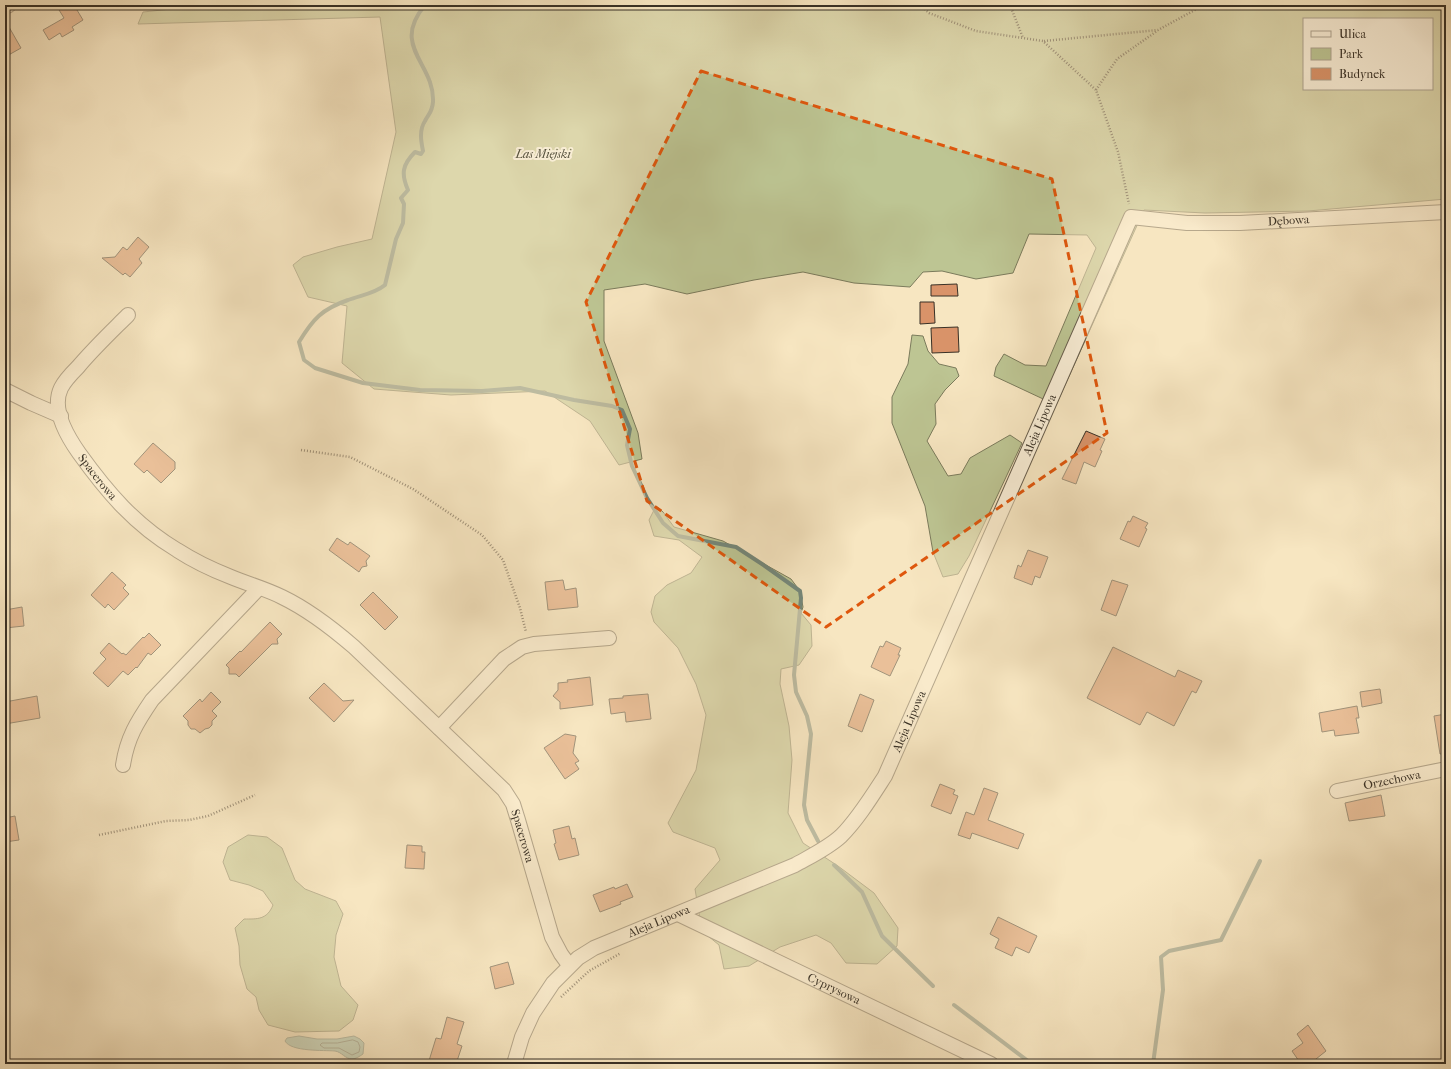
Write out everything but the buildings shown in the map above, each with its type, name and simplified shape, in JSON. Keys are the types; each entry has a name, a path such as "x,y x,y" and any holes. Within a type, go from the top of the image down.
{"street":[{"path":"5,7 9,5"},
{"name":"Dębowa","path":"1131,217 1187,223 1240,223 1446,212"},
{"name":"Aleja Lipowa","path":"514,1064 522,1037 533,1013 552,983 578,958 594,948 794,865 823,850 842,835 863,809 885,776 1131,217"},
{"name":"Spacerowa","path":"128,314 89,354 69,377 61,389 59,400 63,426 75,446 121,507 138,522 166,543 194,560 231,577 281,596 304,608 332,628 354,647 504,790 513,804 552,937 569,966"},
{"path":"5,390 31,404 61,416"},
{"path":"123,765 125,749 132,733 140,716 152,700 259,588"},
{"path":"439,728 504,659 522,647 529,644 609,638"},
{"name":"Orzechowa","path":"1337,791 1446,769"},
{"name":"Cyprysowa","path":"678,914 990,1064"}],"path":[{"path":"920,5 930,13 976,31 1043,41 1158,30"},
{"path":"1010,5 1023,38"},
{"path":"1096,90 1117,59 1158,30 1204,5"},
{"path":"1043,41 1096,90 1118,152 1131,217"},
{"path":"301,450 350,457 413,489 482,535 503,560 520,608 529,644"},
{"path":"99,835 166,821 189,820 208,816 255,796"},
{"path":"560,999 589,971 628,950"}],"highlighted area":[{"path":"701,71 1052,179 1107,433 826,627 647,501 586,302"}],"green space":[{"name":"Las Miejski","path":"210,5 1446,5 1446,199 1308,211 1205,213 1144,210 1056,405 994,376 996,367 1004,354 1025,365 1046,366 1096,248 1087,235 1029,234 1013,273 976,279 942,271 923,272 910,287 854,283 803,272 754,280 687,294 645,284 604,290 604,341 638,433 642,459 619,465 590,421 545,391 451,395 374,389 342,363 347,306 308,297 293,265 303,257 372,239 396,132 380,17 138,24 143,12"},
{"path":"912,335 923,336 928,351 939,364 956,368 959,376 945,390 935,404 936,424 927,441 948,476 961,474 970,458 1010,435 1022,443 969,556 958,574 943,577 933,552 925,506 892,423 892,397 908,364"},
{"path":"656,506 663,512 674,527 723,541 791,579 800,591 803,607 801,613 811,625 812,646 799,665 781,669 780,684 789,726 792,760 788,813 803,843 838,866 874,893 898,928 897,946 877,964 846,963 831,943 816,935 780,947 749,966 724,969 719,945 702,931 695,889 720,860 715,848 673,832 668,823 696,770 706,715 696,684 678,648 654,622 651,612 655,596 667,585 691,573 702,557 679,540 654,536 649,520"},
{"path":"248,835 267,837 282,848 295,880 305,889 336,901 343,914 336,935 334,957 341,986 358,1005 353,1020 339,1031 295,1032 268,1025 259,1010 256,997 247,989 240,965 239,946 235,928 244,919 257,919 265,916 271,910 273,905 263,891 249,885 230,880 223,862 228,847"}],"water":[{"path":"299,1036 317,1039 337,1039 354,1036 364,1043 363,1054 350,1059 335,1051 301,1049 288,1045 285,1041 287,1038"}],"waterway":[{"path":"425,5 415,20 412,32 413,44 432,88 433,106 423,124 421,132 423,151 421,154 415,152 407,161 405,166 404,179 408,190 401,198 404,204 403,223 396,239 385,285 372,292 339,303 319,316 309,327 299,342 304,360 315,368 363,383 420,390 482,391 520,388 574,400 612,406 622,410 630,429 627,445 632,466 647,498 663,523 678,536 736,547 800,591 801,598 794,675 796,692 807,716 811,734 804,805 807,820 818,841"},
{"path":"1153,1064 1163,990 1161,957 1169,951 1221,940 1260,861"},
{"path":"834,865 862,892 882,936 933,986"},
{"path":"954,1005 1032,1064"}]}
